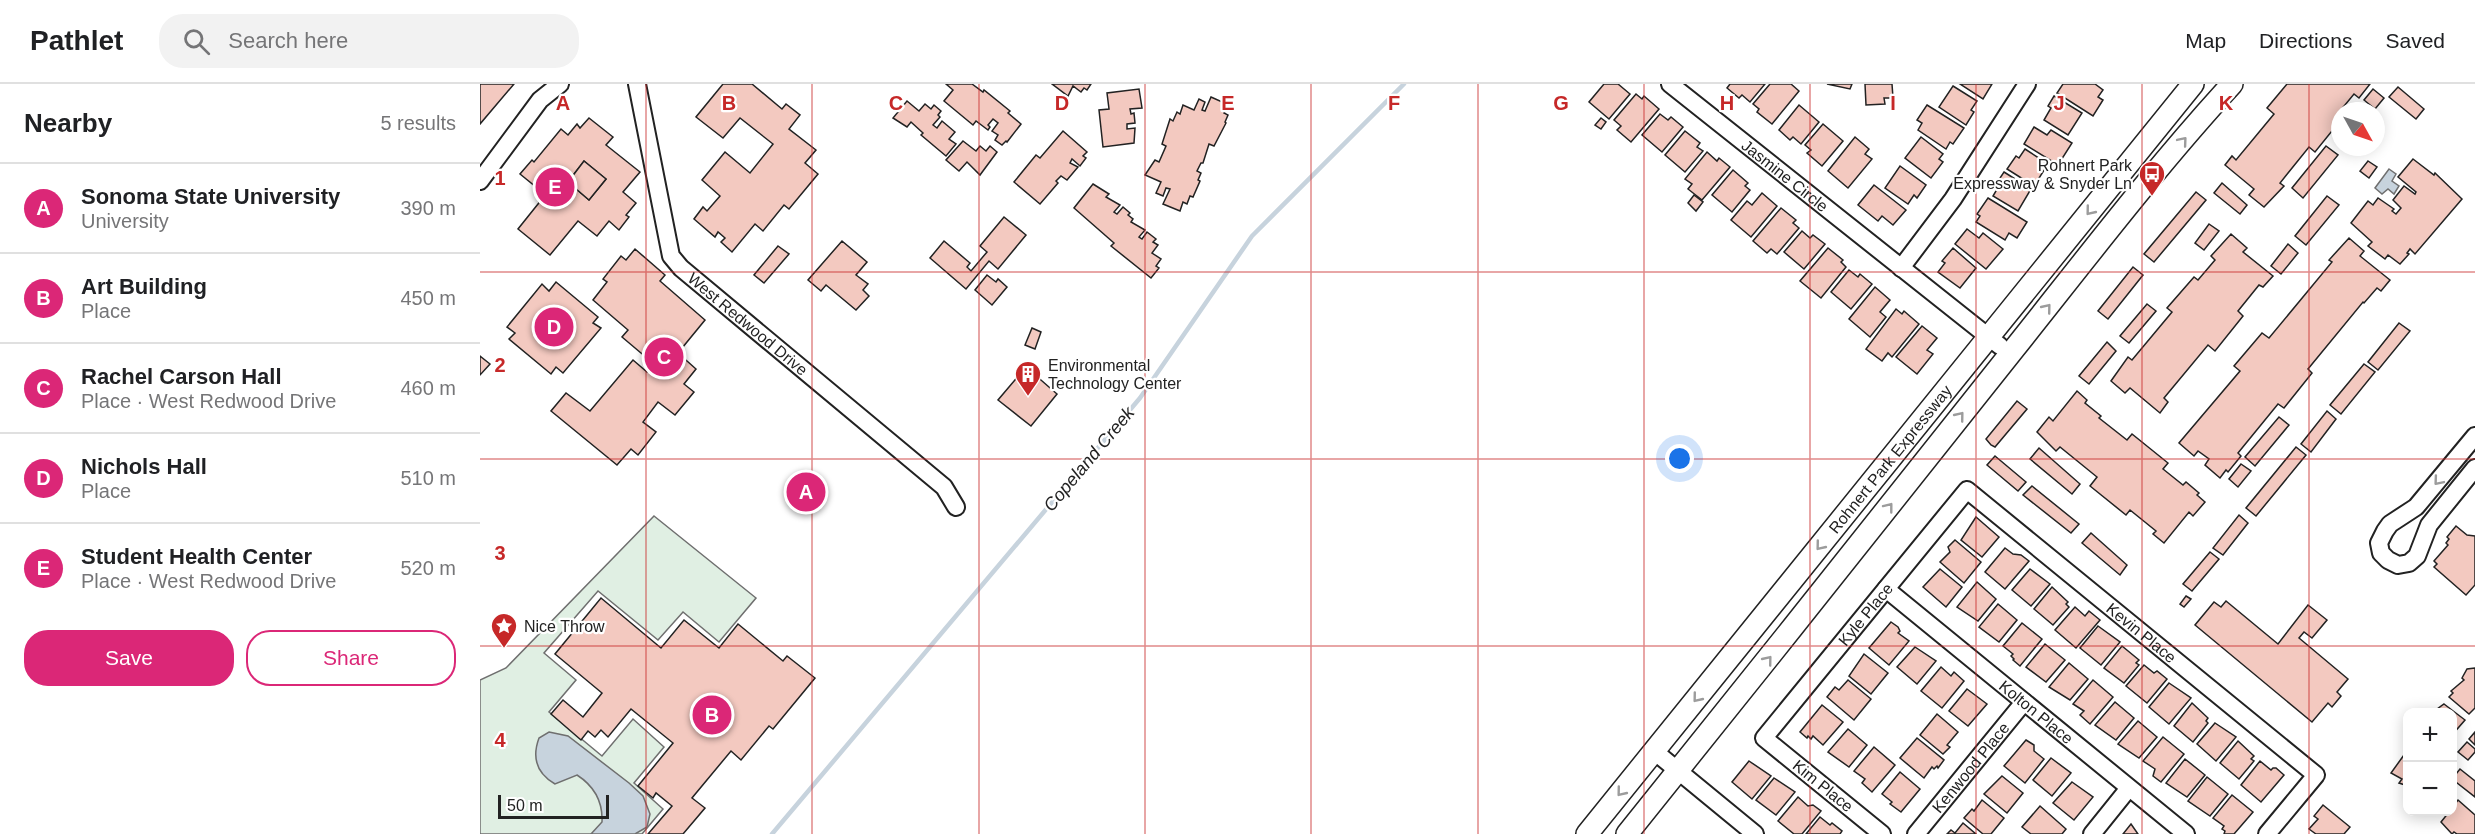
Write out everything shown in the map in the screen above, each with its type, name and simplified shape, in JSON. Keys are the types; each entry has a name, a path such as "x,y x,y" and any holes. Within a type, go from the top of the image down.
{"main road":[{"name":"Rohnert Park Expressway","path":"1587,834 1994,342 2193,84"},
{"name":"Rohnert Park Expressway","path":"1627,834 2123,213 2232,84"}],"street":[{"path":"480,181 540,100 560,84"},
{"name":"West Redwood Drive","path":"637,84 671,256 681,268 784,356 944,487 956,507"},
{"name":"Jasmine Circle","path":"1670,84 1994,342"},
{"path":"1900,268 1953,198 2027,84"},
{"path":"2475,436 2416,507 2390,524 2379,543 2381,553 2398,565 2409,563 2418,556 2429,525 2475,468"},
{"name":"Kyle Place","path":"1764,738 1967,490"},
{"name":"Kevin Place","path":"1967,490 2316,775 2267,834"},
{"name":"Kolton Place","path":"1886,589 2186,834"},
{"name":"Kenwood Place","path":"1916,834 2024,702"},
{"name":"Kim Place","path":"1764,738 1882,834"},
{"path":"1654,751 1755,834"},
{"path":"2092,834 2129,788"}],"green space":[{"path":"654,516 756,598 719,642 683,612 658,640 598,591 544,653 576,680 549,712 602,756 633,719 664,747 634,783 663,809 642,834 480,834 480,680 506,668"}],"shaded area":[{"path":"2389,169 2396,174 2392,181 2399,186 2394,194 2388,189 2382,194 2375,188"},
{"path":"549,732 568,736 643,796 650,814 647,827 635,834 591,834 602,822 601,807 593,789 577,775 555,784 544,775 537,764 536,752 539,738"}],"building":[{"path":"480,84 514,84 480,124"},
{"path":"723,84 752,84 782,109 786,104 800,115 789,129 816,150 805,163 818,174 789,209 784,205 763,231 755,224 732,252 721,242 725,238 718,232 715,237 694,219 703,207 707,211 720,196 702,180 725,152 750,173 773,144 740,118 723,138 696,117"},
{"path":"946,84 972,84 983,92 984,90 1010,111 1008,113 1021,124 1002,145 995,140 998,135 992,131 998,123 993,119 988,125 990,127 988,130 976,121 973,125 944,101 953,90"},
{"path":"1052,84 1091,84 1087,90 1084,88 1081,92 1073,86 1068,96"},
{"path":"1604,84 1618,84 1630,94 1609,119 1589,102"},
{"path":"1730,84 1765,84 1750,102 1742,95 1739,98 1727,88"},
{"path":"1770,84 1791,84 1799,91 1772,124 1757,112 1759,109 1753,104"},
{"path":"1827,84 1852,84 1850,89"},
{"path":"1865,84 1892,84 1893,98 1884,98 1885,104 1866,105"},
{"path":"1960,84 1992,84 1983,99"},
{"path":"2063,84 2095,84 2103,90 2098,97 2103,100 2093,116 2057,93"},
{"path":"2287,84 2370,84 2359,98 2354,94 2347,102 2331,102 2331,132 2315,152 2309,147 2280,183 2284,186 2264,207 2249,195 2254,189 2225,165 2232,156 2236,160 2274,114 2267,108"},
{"path":"1953,86 1977,101 1971,110 1974,112 1966,125 1939,107"},
{"path":"2398,87 2424,109 2416,119 2389,97"},
{"path":"1139,89 1142,108 1130,109 1131,114 1134,113 1135,123 1127,124 1127,129 1135,128 1134,143 1103,147 1099,110 1109,109 1107,93"},
{"path":"2373,89 2384,98 2381,102 2364,100"},
{"path":"1636,94 1642,99 1644,96 1659,109 1631,142 1617,130 1621,126 1614,120"},
{"path":"2054,96 2082,113 2068,135 2044,120 2051,108 2048,106"},
{"path":"1211,97 1229,105 1224,113 1228,115 1226,123 1214,146 1209,144 1203,163 1197,171 1201,173 1198,180 1200,181 1193,197 1190,196 1187,204 1183,202 1180,211 1163,204 1170,189 1166,188 1163,196 1156,193 1161,182 1145,175 1155,160 1159,162 1166,146 1162,144 1170,119 1173,121 1177,112 1180,114 1183,105 1194,110 1199,99 1205,102 1202,110 1205,111"},
{"path":"907,101 919,111 925,104 931,109 934,105 941,111 938,115 940,117 933,125 937,128 942,121 955,132 949,139 956,144 946,156 921,135 923,133 911,122 907,127 893,118"},
{"path":"1799,105 1819,122 1801,144 1793,137 1790,140 1779,130"},
{"path":"1927,105 1964,128 1953,144 1950,142 1946,149 1918,130 1922,123 1917,120"},
{"path":"1660,114 1668,120 1671,117 1683,127 1662,152 1642,135"},
{"path":"589,118 613,137 606,145 640,172 623,192 636,203 626,215 629,217 619,230 609,221 597,236 578,221 550,255 518,229 542,199 539,196 542,192 520,174 532,160 534,162 561,129 568,135 577,124 580,128","holes":["584,161 606,179 589,200 568,182"]},
{"path":"1601,118 1606,122 1601,129 1595,125"},
{"path":"1823,124 1843,141 1822,166 1807,153 1811,150 1805,145"},
{"path":"2034,127 2047,135 2051,130 2072,143 2058,165 2024,144"},
{"path":"1063,131 1087,152 1083,156 1086,158 1080,166 1072,159 1070,163 1078,167 1067,180 1061,176 1056,181 1058,183 1040,204 1014,182 1036,155 1040,158"},
{"path":"1685,131 1700,143 1697,147 1703,151 1685,172 1665,155"},
{"path":"1855,137 1869,149 1865,154 1872,159 1848,188 1828,171"},
{"path":"1921,137 1943,154 1939,159 1943,162 1931,178 1905,158"},
{"path":"963,141 976,151 980,146 986,151 990,146 997,152 980,175 967,162 959,171 946,160"},
{"path":"2326,146 2331,150 2331,156 2337,156 2303,198 2292,188"},
{"path":"2025,149 2048,164 2034,186 2007,169 2016,156 2019,158"},
{"path":"1707,152 1717,161 1719,158 1730,167 1702,200 1688,189 1692,184 1685,179"},
{"path":"2413,159 2434,175 2435,173 2462,199 2415,254 2410,249 2407,253 2409,254 2400,264 2388,255 2385,259 2368,246 2372,242 2351,223 2368,201 2373,205 2378,198 2394,209 2392,211 2396,214 2401,208 2393,200 2404,186 2415,194 2416,192 2398,177"},
{"path":"584,161 606,179 589,200 568,182"},
{"path":"2368,161 2377,167 2369,178 2360,171"},
{"path":"1900,166 1926,185 1917,198 1914,195 1908,204 1885,188"},
{"path":"1733,170 1748,183 1745,186 1750,190 1732,212 1712,195"},
{"path":"2004,172 2031,189 2018,211 1993,196 1999,186 1996,184"},
{"path":"2222,183 2247,205 2240,214 2214,193"},
{"path":"1093,184 1109,194 1106,197 1120,205 1114,212 1117,214 1123,207 1130,213 1128,215 1133,219 1131,222 1145,230 1139,237 1142,239 1147,232 1156,239 1153,242 1158,245 1152,253 1161,259 1156,266 1159,268 1151,278 1111,246 1114,243 1074,208"},
{"path":"1874,185 1906,210 1893,225 1882,216 1878,221 1858,205"},
{"path":"2196,192 2206,200 2154,262 2144,254"},
{"path":"1762,193 1777,206 1751,237 1731,220 1747,201 1752,205"},
{"path":"1694,195 1703,202 1696,211 1688,203"},
{"path":"2327,196 2339,205 2306,245 2295,236"},
{"path":"1988,198 2027,222 2017,238 2009,233 2005,240 1976,222 1980,216 1977,214"},
{"path":"1781,208 1796,220 1793,223 1799,228 1777,254 1771,249 1767,253 1753,241"},
{"path":"1004,217 1026,235 998,269 989,261 966,289 930,258 944,241 970,263 967,267 971,271 987,252 980,246"},
{"path":"2209,224 2219,231 2204,250 2195,243"},
{"path":"1967,229 1979,238 1983,233 2003,249 1986,269 1955,244"},
{"path":"1802,231 1810,238 1813,235 1825,244 1804,269 1784,252"},
{"path":"2231,234 2247,248 2243,252 2273,276 2263,287 2259,285 2238,311 2243,316 2215,351 2208,345 2164,398 2168,402 2160,413 2130,388 2125,393 2111,381 2128,357 2132,360 2172,312 2167,308 2194,277 2198,280 2215,260 2211,256"},
{"path":"2349,238 2364,251 2360,256 2390,280 2381,291 2377,288 2363,302 2308,369 2312,373 2284,408 2278,404 2238,453 2241,456 2220,478 2205,465 2209,459 2198,451 2194,456 2179,443 2240,371 2234,366 2262,333 2269,338 2332,262 2329,260"},
{"path":"842,241 867,262 856,275 868,284 863,290 869,296 856,310 826,285 821,291 808,280"},
{"path":"2288,244 2298,253 2281,274 2271,266"},
{"path":"778,246 789,254 764,283 754,275"},
{"path":"1828,248 1843,260 1841,262 1846,267 1821,298 1800,281"},
{"path":"1953,248 1976,268 1960,288 1938,272 1945,263 1942,261"},
{"path":"635,249 665,275 660,281 705,320 678,353 696,369 684,384 694,392 675,415 658,402 643,422 656,432 638,455 631,449 617,465 551,411 566,393 590,411 633,360 647,372 654,364 622,337 628,330 593,300 607,282 603,279 621,256 626,260"},
{"path":"2133,267 2143,275 2108,319 2098,311"},
{"path":"1849,270 1858,277 1860,274 1872,284 1851,309 1831,292"},
{"path":"987,275 996,282 998,279 1007,287 992,305 975,290"},
{"path":"556,282 598,317 593,323 601,328 563,373 556,367 551,374 509,339 515,333 507,327 542,284 549,291"},
{"path":"1875,287 1890,300 1880,312 1886,317 1870,337 1849,319"},
{"path":"2147,304 2156,311 2129,343 2120,336"},
{"path":"1896,309 1902,314 1904,311 1919,324 1892,357 1888,353 1882,361 1866,349"},
{"path":"2399,323 2410,331 2378,370 2368,362"},
{"path":"1922,326 1937,338 1927,350 1933,354 1917,374 1896,357"},
{"path":"1032,328 1041,332 1035,349 1025,345"},
{"path":"2107,342 2116,351 2089,384 2079,376"},
{"path":"480,356 490,364 480,375"},
{"path":"2364,364 2375,372 2341,414 2330,405"},
{"name":"Environmental Technology Center","path":"1026,367 1057,394 1031,426 998,400"},
{"path":"2077,391 2087,400 2085,403 2101,416 2099,418 2127,440 2132,434 2168,463 2163,469 2183,485 2186,482 2199,493 2197,495 2205,502 2193,516 2189,512 2164,543 2153,534 2156,531 2130,510 2126,515 2090,486 2097,477 2060,447 2056,451 2037,432 2049,417 2053,421"},
{"path":"2017,401 2027,409 1995,447 1991,445 1986,439"},
{"path":"2327,411 2336,419 2311,452 2301,444"},
{"path":"2279,417 2289,425 2255,466 2245,457"},
{"path":"2296,447 2306,455 2256,516 2246,508"},
{"path":"2039,448 2080,484 2072,494 2030,459"},
{"path":"1995,456 2026,482 2018,491 1987,465"},
{"path":"2241,464 2251,471 2238,487 2229,479"},
{"path":"2032,486 2079,524 2071,533 2023,495"},
{"path":"2239,515 2248,523 2223,555 2213,548"},
{"path":"1976,517 1999,537 1982,557 1961,540"},
{"path":"2456,526 2467,535 2475,536 2475,585 2466,595 2434,567 2437,564 2434,561 2448,545 2447,537"},
{"path":"2091,533 2127,565 2120,575 2082,543"},
{"path":"1955,540 1981,562 1964,583 1940,562 1950,552 1948,547"},
{"path":"2005,548 2029,561 2005,589 1985,572"},
{"path":"2210,552 2219,559 2192,591 2183,584"},
{"path":"1940,569 1962,587 1946,607 1923,587"},
{"path":"2030,569 2050,584 2031,606 2012,590"},
{"path":"1977,582 1996,599 1978,621 1957,607"},
{"path":"2052,587 2068,602 2066,604 2069,607 2053,625 2034,609"},
{"path":"2186,596 2191,599 2184,607 2180,604"},
{"path":"601,598 661,648 684,620 719,648 738,624 783,661 787,656 815,678 773,729 769,726 741,760 731,751 692,798 705,808 683,834 648,834 672,806 656,793 653,798 638,786 673,743 631,709 608,737 601,730 595,737 588,731 581,740 551,714 563,700 583,717 602,693 555,654"},
{"path":"2226,601 2278,644 2308,605 2327,620 2312,638 2304,632 2299,638 2348,679 2337,692 2341,696 2332,707 2328,703 2312,722 2195,625 2214,602 2221,607"},
{"path":"1998,604 2017,620 1999,642 1979,627"},
{"path":"2075,607 2085,616 2089,611 2100,620 2076,648 2055,630"},
{"path":"1891,622 1898,627 1900,631 1898,633 1909,641 1889,665 1869,648"},
{"path":"2022,623 2042,639 2020,666 2013,660 2011,656 2013,654 2003,646"},
{"path":"2098,626 2120,642 2101,665 2080,648"},
{"path":"2045,644 2065,660 2046,682 2026,667"},
{"path":"2122,646 2139,660 2136,663 2139,665 2124,683 2104,668"},
{"path":"1915,647 1936,661 1917,684 1897,667"},
{"path":"1864,654 1888,673 1871,694 1849,676"},
{"path":"2069,663 2088,679 2070,700 2049,687"},
{"path":"2144,665 2167,679 2147,703 2126,686"},
{"path":"1941,667 1951,676 1954,672 1964,681 1942,708 1921,691"},
{"path":"2475,668 2475,708 2469,714 2449,697 2453,693 2451,691 2464,680 2462,678 2467,669"},
{"path":"1848,680 1871,699 1854,720 1827,697 1835,687 1839,690"},
{"path":"2093,680 2113,697 2090,724 2080,715 2084,711 2073,704"},
{"path":"2169,683 2191,698 2169,724 2149,707"},
{"path":"1967,689 1987,704 1968,726 1949,711"},
{"path":"2115,702 2134,718 2116,740 2095,725"},
{"path":"2192,703 2208,718 2206,721 2208,723 2193,742 2174,726"},
{"path":"1822,705 1843,722 1823,745 1813,736 1811,739 1808,736 1807,738 1800,732"},
{"path":"1937,714 1958,732 1947,745 1950,747 1943,754 1920,735"},
{"path":"2457,714 2465,720 2457,729"},
{"path":"2138,721 2157,737 2139,758 2118,744"},
{"path":"2215,723 2236,737 2216,761 2197,744"},
{"path":"1848,729 1867,745 1849,767 1828,752"},
{"path":"2475,732 2475,745 2469,739"},
{"path":"2163,737 2184,754 2161,782 2153,776 2155,769 2143,761"},
{"path":"1917,738 1944,760 1938,768 1937,766 1934,769 1932,767 1924,778 1900,758"},
{"path":"2026,740 2034,745 2034,751 2044,759 2025,783 2004,766"},
{"path":"2238,741 2254,756 2251,759 2254,761 2239,779 2220,763"},
{"path":"2467,742 2475,749 2468,760 2458,752"},
{"path":"1874,747 1895,765 1872,792 1862,783 1865,779 1854,771"},
{"path":"2403,756 2403,784 2399,783 2402,779 2391,773"},
{"path":"2051,758 2071,773 2052,796 2033,780"},
{"path":"2185,759 2205,775 2187,797 2166,783"},
{"path":"1749,761 1771,776 1752,799 1732,782"},
{"path":"2260,761 2271,770 2276,768 2284,775 2261,802 2241,785"},
{"path":"2460,769 2475,781 2475,797 2457,783 2457,773"},
{"path":"1900,772 1920,789 1901,812 1882,794"},
{"path":"2002,776 2023,793 2007,813 1984,794"},
{"path":"2207,777 2228,794 2210,816 2188,801"},
{"path":"1774,778 1795,792 1776,815 1756,800"},
{"path":"2072,782 2093,797 2074,820 2053,803"},
{"path":"2232,795 2253,812 2234,834 2224,834 2225,831 2222,829 2224,826 2213,818"},
{"path":"1798,797 1808,806 1813,805 1821,811 1802,834 1794,834 1778,821"},
{"path":"1982,800 2004,818 1991,834 1983,834 1964,818 1972,809 1974,811"},
{"path":"2457,801 2475,815 2475,834 2454,832 2452,834 2441,822 2446,816 2457,816"},
{"path":"2323,805 2350,827 2344,834 2316,834 2309,829 2318,819 2314,816"},
{"path":"2040,806 2066,829 2062,834 2031,834 2022,827"},
{"path":"1820,817 1842,831 1840,834 1806,834"},
{"path":"1963,823 1976,834 1947,834 1951,830 1955,833"},
{"path":"2131,824 2138,834 2123,834"}],"waterway":[{"name":"Copeland Creek","path":"772,834 1140,398 1252,236 1404,84"}],"place":[{"name":"Student Health Center","path":"555,187"},
{"name":"Rohnert Park Expressway & Snyder Ln","path":"2152,197"},
{"name":"Nichols Hall","path":"554,327"},
{"name":"Rachel Carson Hall","path":"664,357"},
{"name":"Environmental Technology Center","path":"1028,397"},
{"name":"Sonoma State University","path":"806,492"},
{"name":"Nice Throw","path":"504,649"},
{"name":"Art Building","path":"712,715"}]}
